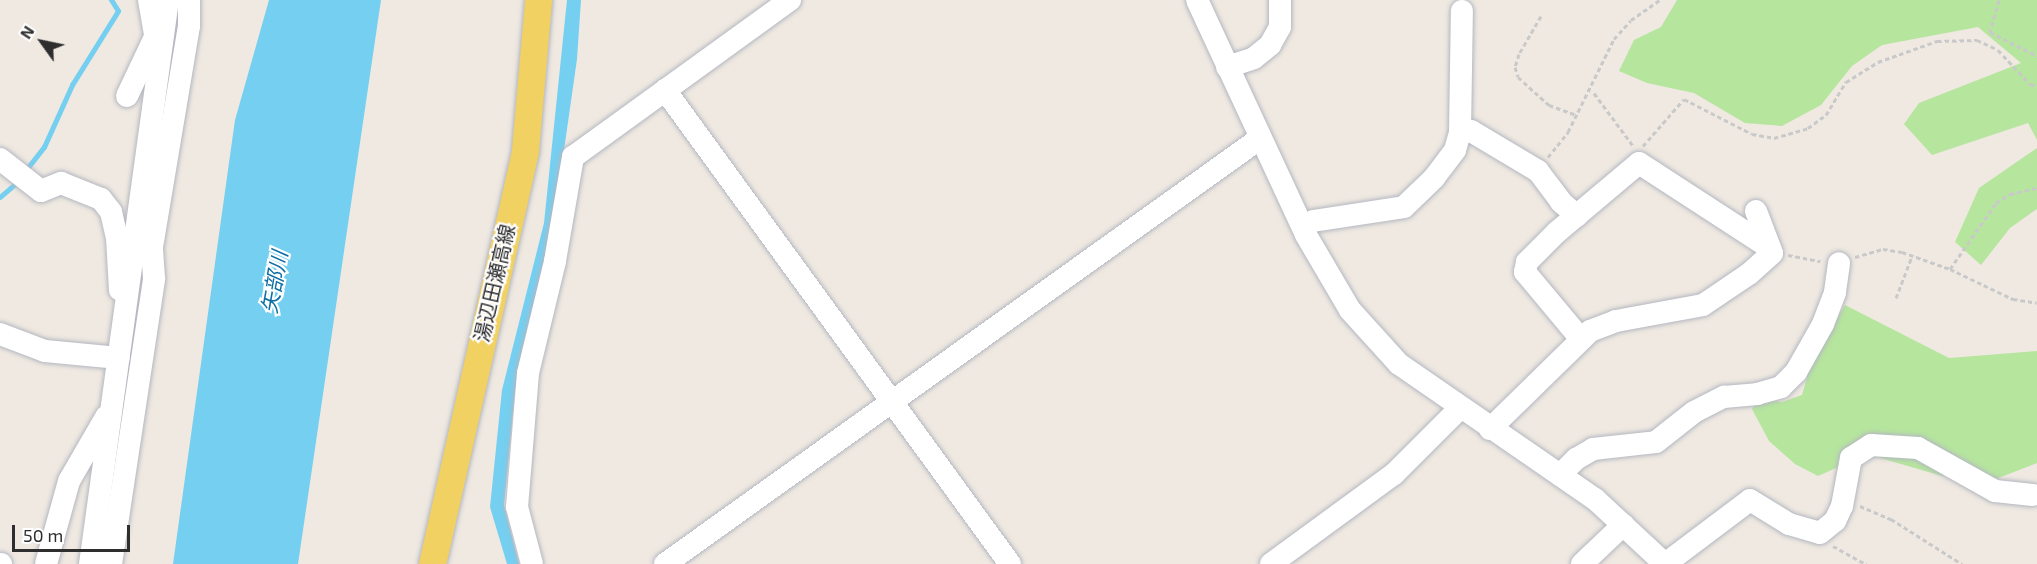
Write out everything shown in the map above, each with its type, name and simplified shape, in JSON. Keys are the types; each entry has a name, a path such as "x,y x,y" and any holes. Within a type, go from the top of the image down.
{"main road":[{"name":"湯辺田瀬高線","path":"432,564 525,150 538,0"}],"street":[{"path":"90,564 162,27 149,0"},
{"path":"111,564 154,278 152,247 189,26 189,0"},
{"path":"532,564 517,507 528,373 555,261 573,157 790,0"},
{"path":"1197,0 1259,139 1306,236 1350,310 1399,364 1459,409 1596,499 1665,564 1750,500 1789,524 1820,532 1835,521 1843,499 1851,458 1871,445 1918,448 1995,491 2033,495"},
{"path":"1227,67 1254,57 1270,45 1280,27 1280,0"},
{"path":"1312,221 1404,207 1441,169 1455,150 1460,132 1462,10"},
{"path":"128,96 162,27"},
{"path":"665,90 1010,564"},
{"path":"1460,132 1471,131 1538,171 1561,202 1577,216"},
{"path":"665,564 1259,139"},
{"path":"1580,338 1526,272 1527,262 1639,157 1771,250"},
{"path":"4,170 41,191 61,183 101,199 111,212 120,290 126,306"},
{"path":"1756,211 1771,250"},
{"path":"1490,429 1580,338 1616,321 1703,305 1721,297 1771,250"},
{"path":"1560,476 1576,459 1593,450 1656,442 1694,412 1724,397 1781,387 1796,372 1823,324 1835,292 1839,263"},
{"path":"0,334 45,351 119,358"},
{"path":"46,564 69,481 112,409"},
{"path":"1271,564 1394,474 1459,409"},
{"path":"1582,564 1623,525"}],"path":[{"path":"1538,171 1577,115 1614,39 1631,20 1660,0"},
{"path":"1999,0 1990,32 2037,56"},
{"path":"1541,16 1519,54 1515,67 1518,77 1549,105 1577,115"},
{"path":"1594,93 1639,157 1684,99 1752,134 1774,138 1808,128 1826,115 1846,82 1878,62 1937,41 1977,40 1998,50 2030,84 2037,86"},
{"path":"1950,269 1996,203 2010,194 2037,188"},
{"path":"1771,250 1839,263 1883,249 1950,269 2013,299 2037,303"},
{"path":"1896,298 1912,256"},
{"path":"1843,499 1891,519 1962,564"},
{"path":"1820,532 1829,544 1866,564"}],"green space":[{"path":"1677,0 2037,0 2037,140 2028,123 1932,155 1904,124 1919,103 2021,63 1978,27 1882,45 1852,66 1821,105 1782,126 1745,123 1694,93 1647,83 1619,71 1634,40 1661,27"},
{"path":"2037,148 2037,209 2010,228 1981,265 1955,242 1979,188"},
{"path":"1845,305 1949,358 2037,351 2037,463 1993,480 1942,476 1877,457 1847,463 1818,476 1795,464 1769,441 1752,409 1758,398 1782,402 1802,395 1811,364"}],"water":[{"name":"矢部川","path":"269,0 381,0 298,564 173,564 235,120"},
{"path":"567,0 581,0 577,59 553,227 515,391 504,505 519,564 507,564 490,507 502,390 544,223"}],"waterway":[{"path":"26,170 44,147 72,85 118,11 111,0"},
{"path":"0,197 17,182"}]}
